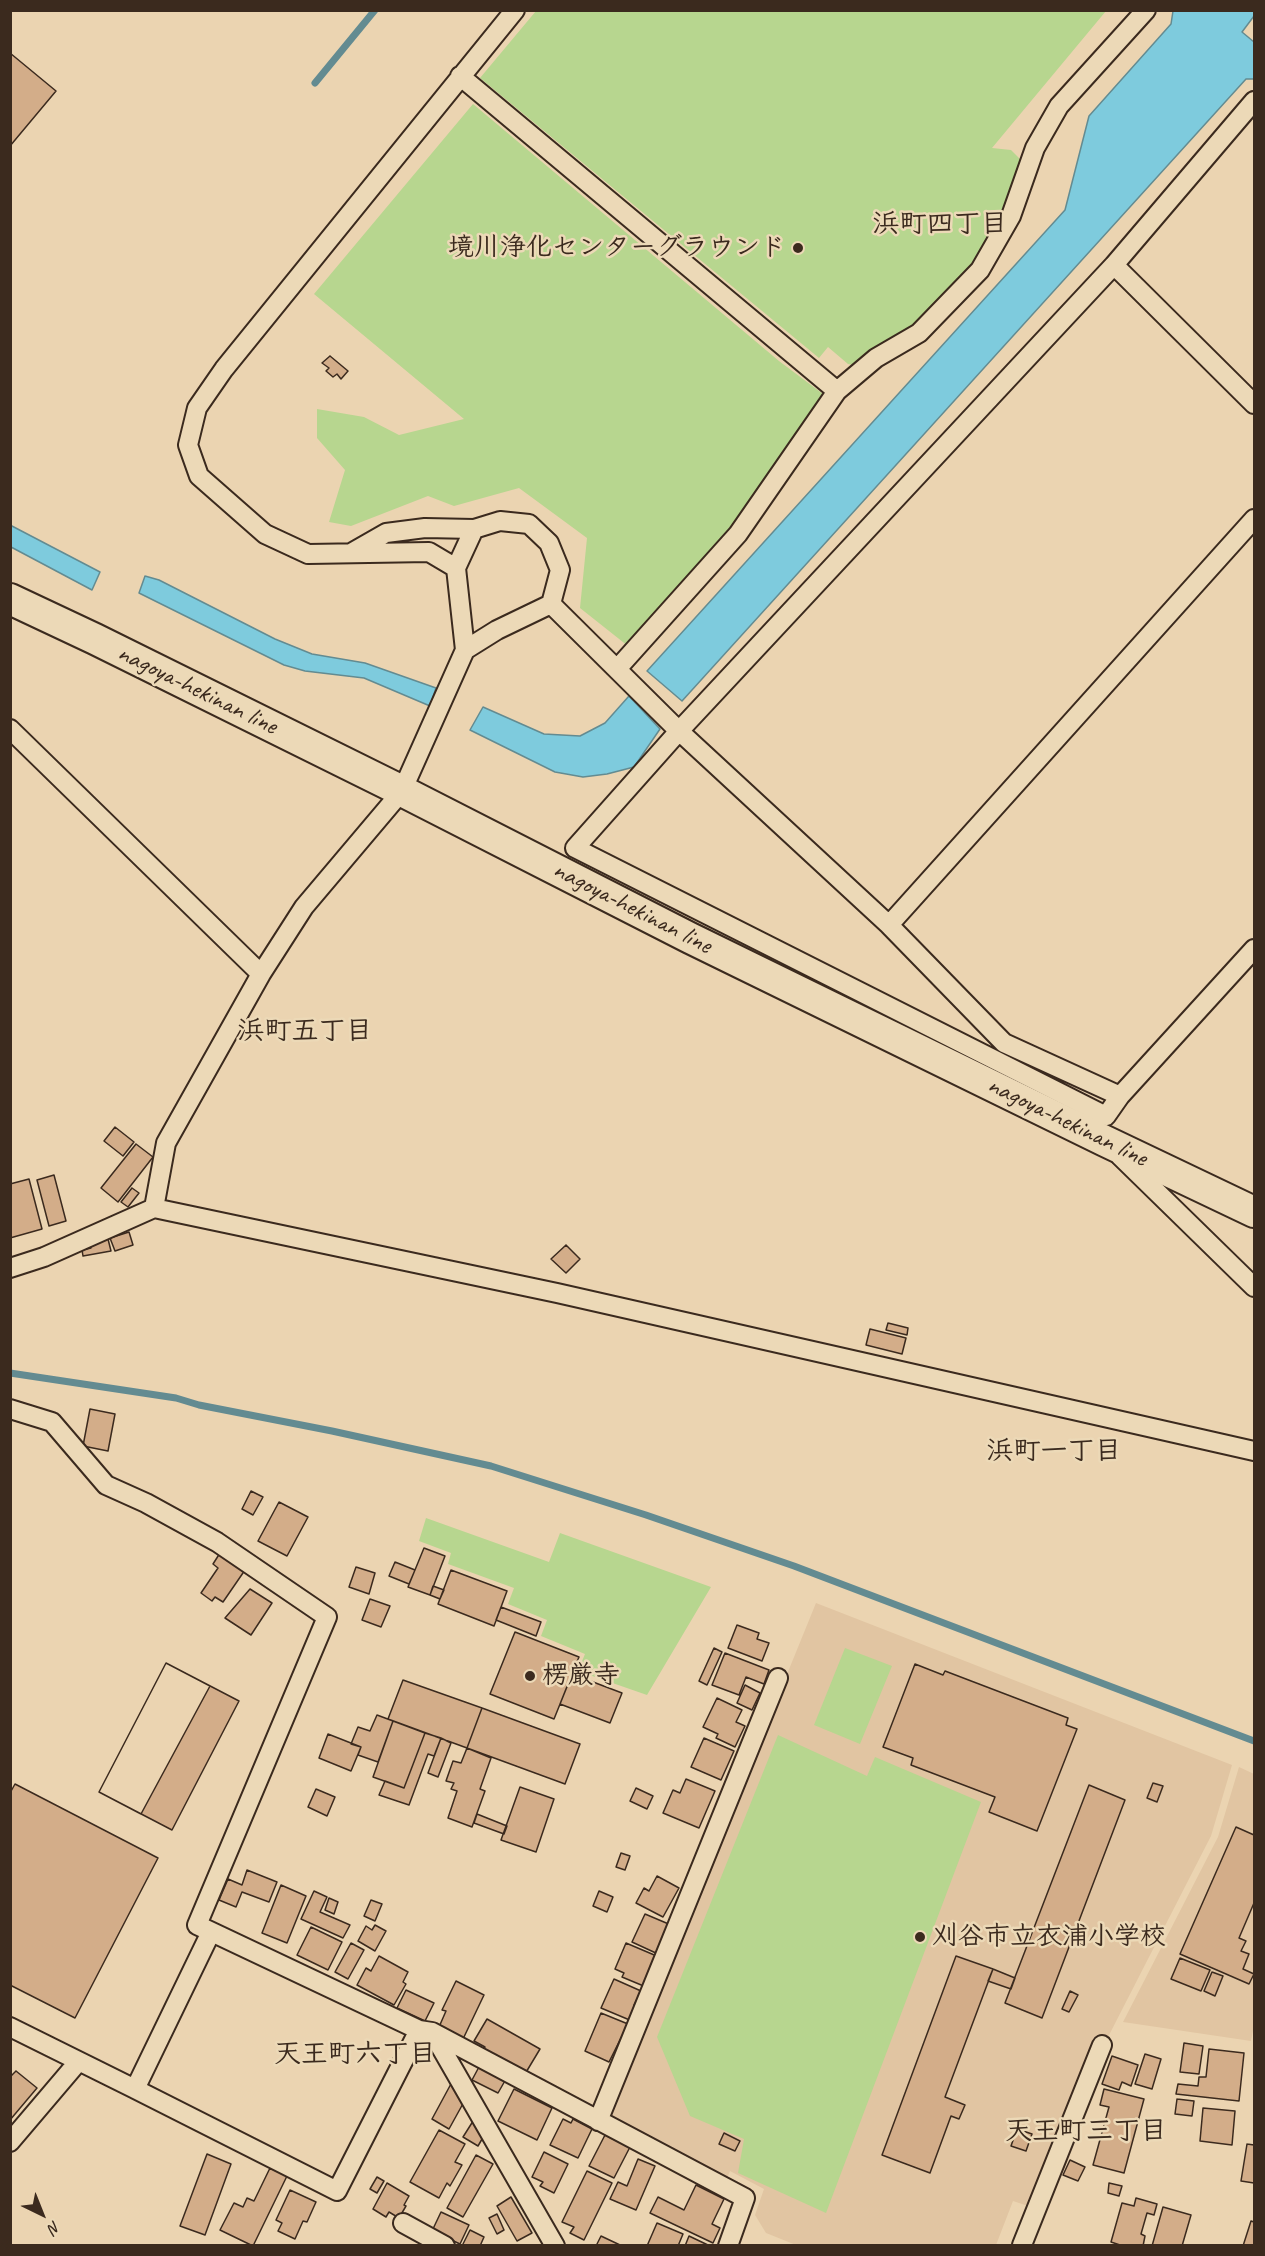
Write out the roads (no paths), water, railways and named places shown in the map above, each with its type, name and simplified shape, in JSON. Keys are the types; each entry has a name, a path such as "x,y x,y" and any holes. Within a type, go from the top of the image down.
{"main road":[{"name":"nagoya-hekinan line","path":"10,599 402,791 690,938 1254,1212"}],"street":[{"path":"456,568 429,552 308,554 265,534 199,476 188,445 197,408 224,369 515,10"},
{"path":"617,669 738,534 837,391 876,358 919,333 980,270 1011,216 1035,148 1059,106 1146,10"},
{"path":"460,76 837,391"},
{"path":"1254,101 1114,265 679,731 575,848 1106,1116 1120,1096 1254,949"},
{"path":"1114,265 1254,404"},
{"path":"889,925 1254,519"},
{"path":"350,554 386,533 425,528 474,529 500,521 529,524 549,543 560,570 551,604 497,630 465,650"},
{"path":"154,1208 166,1143 261,974 304,908 402,791 465,650 456,568 474,529"},
{"path":"551,604 679,731 889,925 1004,1043 1120,1096"},
{"path":"10,729 261,974"},
{"path":"1105,1141 1254,1287"},
{"path":"10,1268 44,1257 154,1208 557,1293 1254,1451"},
{"path":"10,1409 52,1422 106,1485 146,1503 217,1542 327,1617 197,1925 425,2031 745,2198 735,2243"},
{"path":"598,2121 778,1678"},
{"path":"135,2089 211,1932"},
{"path":"11,2028 337,2191 425,2031"},
{"path":"425,2031 555,2246"},
{"path":"1023,2245 1102,2045"},
{"path":"10,2142 78,2062"},
{"path":"403,2223 445,2246"}],"water":[{"path":"1173,11 1254,11 1254,16 1242,32 1254,42 1254,79 1246,79 682,701 647,671 1065,210 1089,116 1171,24"},
{"path":"10,525 100,572 92,590 11,547"},
{"path":"145,576 159,580 275,639 312,654 365,663 436,688 430,706 364,678 305,671 284,665 139,593"},
{"path":"629,696 660,729 634,767 607,774 583,777 555,772 470,730 483,707 544,734 580,736 605,723"}],"waterway":[{"path":"315,83 375,10"},
{"path":"10,1373 176,1398 199,1405 491,1466 646,1515 794,1566 1254,1741"}],"place":[{"name":"境川浄化センターグラウンド","path":"798,248"},
{"name":"楞厳寺","path":"530,1676"},
{"name":"刈谷市立衣浦小学校","path":"920,1937"}],"district":[{"name":"浜町四丁目","path":"940,225"},
{"name":"浜町五丁目","path":"305,1032"},
{"name":"浜町一丁目","path":"1054,1452"},
{"name":"天王町六丁目","path":"355,2055"},
{"name":"天王町三丁目","path":"1086,2132"}]}
